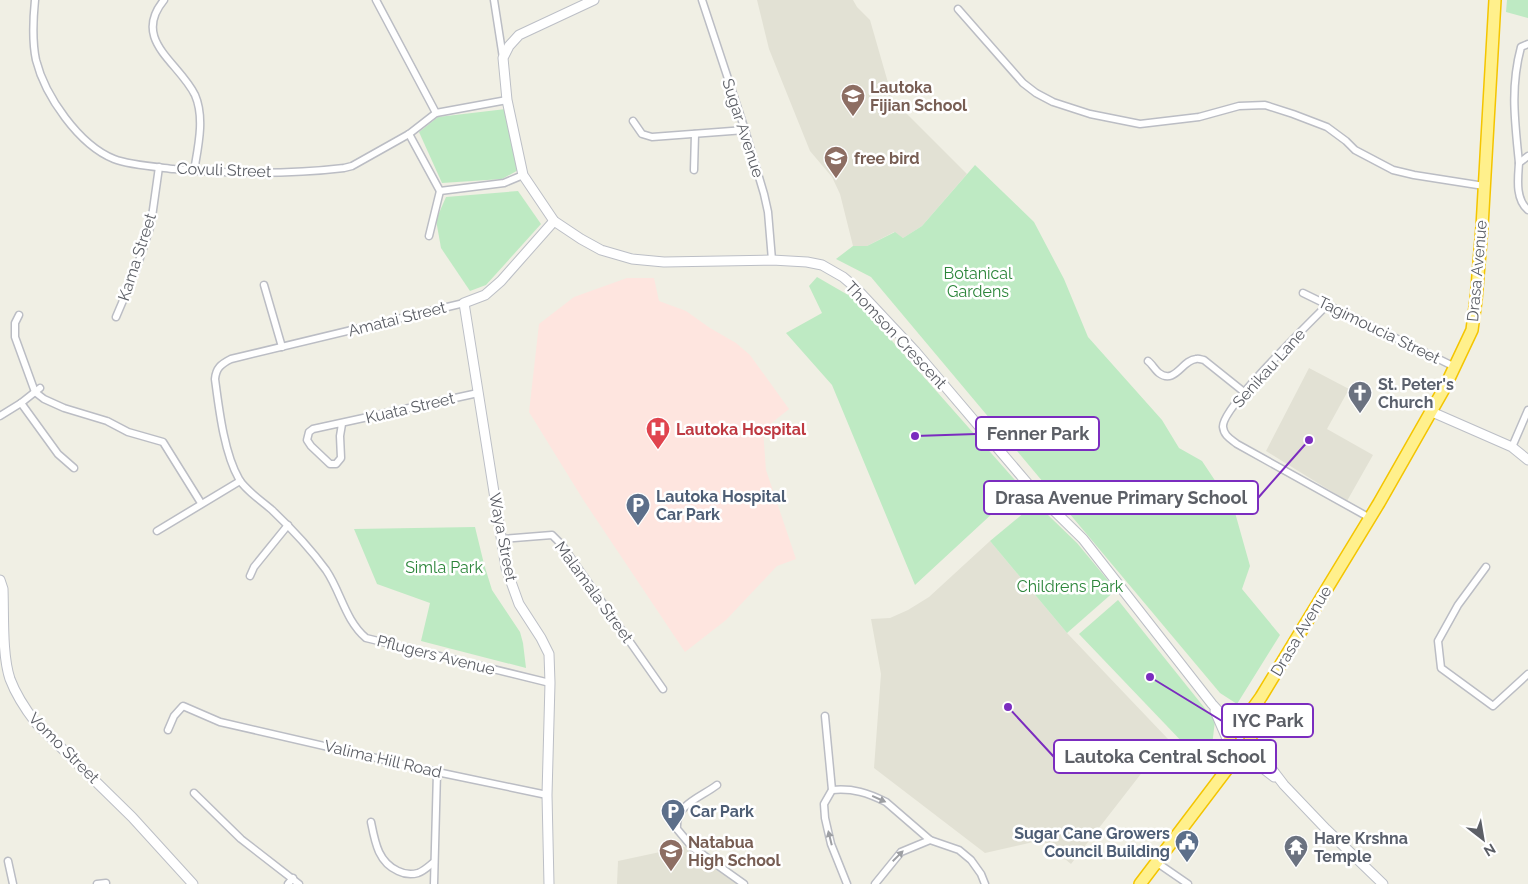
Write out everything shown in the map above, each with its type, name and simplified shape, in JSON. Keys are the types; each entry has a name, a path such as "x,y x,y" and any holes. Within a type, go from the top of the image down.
{"highway":[{"name":"Drasa Avenue","path":"1237,729 1261,696 1370,518 1432,412 1472,330 1484,186 1495,0"},
{"name":"Drasa Avenue","path":"1250,738 1261,696"},
{"path":"1140,884 1220,777 1241,752 1248,749 1250,738 1245,730 1237,729 1230,734 1220,777"},
{"path":"1229,743 1233,750 1241,752"}],"main road":[{"path":"502,58 509,46 519,35 594,0"},
{"name":"Thomson Crescent","path":"502,58 507,100 523,175 554,221 601,250 632,259 664,262 772,260 822,265 843,277 856,288 915,351 1034,492 1083,539 1212,704 1237,729"},
{"name":"Amatai Street","path":"464,303 485,295 501,281 554,221"},
{"name":"Waya Street","path":"464,303 506,568 519,604 549,654 547,795 549,884"},
{"path":"1432,412 1512,447 1528,460"},
{"name":"Vomo Street","path":"0,580 3,589 3,665 13,688 36,723 132,817 193,884"},
{"name":"Thomson Crescent","path":"1212,704 1229,743"},
{"path":"1250,738 1284,785 1326,830 1384,884"},
{"path":"1241,752 1284,785"}],"street":[{"name":"Covuli Street","path":"35,0 33,21 37,61 47,87 70,123 96,149 115,159 159,167 233,174 261,174 344,168 352,166 409,134 436,113 507,100"},
{"path":"164,0 152,22 154,36 158,49 180,73 195,96 201,125 194,171"},
{"path":"376,0 436,113"},
{"path":"494,0 502,58"},
{"name":"Sugar Avenue","path":"702,0 745,130 768,212 772,260"},
{"path":"958,9 1023,83 1053,102 1090,114 1140,124 1199,118 1239,106 1264,105 1327,127 1355,150 1393,170 1414,176 1484,186"},
{"path":"1528,44 1521,47 1516,66 1513,109 1519,163 1518,188 1528,210"},
{"path":"633,122 638,131 646,136 745,130"},
{"path":"409,134 440,191 429,236"},
{"path":"694,170 695,134"},
{"path":"1519,163 1528,156"},
{"name":"Kama Street","path":"116,317 136,270 151,224 159,167"},
{"path":"440,191 504,183 523,175"},
{"path":"264,285 282,347"},
{"name":"Tagimoucia Street","path":"1303,293 1455,367"},
{"name":"Amatai Street","path":"216,372 221,364 231,359 464,303"},
{"name":"Senikau Lane","path":"1327,305 1244,392 1224,420 1223,427 1226,436 1370,518"},
{"path":"20,315 15,323 15,336 37,390 44,399 64,408 107,421 128,432 163,442 202,503"},
{"path":"1148,361 1159,373 1166,376 1178,372 1196,358 1204,360 1244,392"},
{"name":"Pflugers Avenue","path":"216,372 224,435 240,481 308,546 327,571 355,629 366,638 550,684"},
{"path":"0,416 37,390"},
{"name":"Kuata Street","path":"342,424 340,432 341,458 336,464 330,464 311,446 307,436 314,429 478,393"},
{"path":"20,403 58,454 74,468"},
{"path":"1512,447 1528,410"},
{"path":"157,531 240,481"},
{"path":"250,576 254,567 288,525"},
{"name":"Malamala Street","path":"502,539 552,535 562,544 663,690"},
{"path":"1486,567 1458,604 1438,641 1441,668 1493,706 1528,674"},
{"name":"Valima Hill Road","path":"168,730 174,716 183,706 220,722 437,772 547,795"},
{"path":"825,716 832,790 824,804 825,818 831,844 847,884"},
{"path":"434,884 437,772"},
{"path":"717,785 688,802 682,808 677,820 678,829 692,847 744,884"},
{"path":"832,790 849,789 886,802 930,840 959,850 971,860 981,874 985,884"},
{"path":"194,793 241,839 299,884"},
{"path":"371,822 378,850 382,858 390,866 403,873 410,874 423,871 434,862"},
{"path":"875,884 901,852 930,840"},
{"path":"8,861 13,884"},
{"path":"1156,862 1188,884"},
{"path":"288,884 293,878"},
{"path":"97,884 106,883"}],"shaded area":[{"name":"Lautoka Fijian School","path":"757,0 853,0 870,20 893,100 967,174 922,226 903,238 894,232 867,246 853,246 840,194 832,177 810,151 769,49"},
{"name":"Lautoka Hospital","path":"627,278 654,278 659,301 686,311 736,343 750,355 789,409 763,430 766,470 796,559 777,566 726,620 685,652 584,501 529,412 539,324 574,297"},
{"path":"1309,368 1349,389 1327,429 1373,455 1347,501 1266,451"},
{"path":"990,541 1067,633 1168,739 1071,864 1042,840 985,853 874,768 881,674 871,619 890,618 929,597"},
{"name":"Natabua High School","path":"688,846 740,884 617,884 618,861"}],"green space":[{"path":"1507,0 1528,0 1528,18 1506,12"},
{"path":"514,108 522,168 502,179 442,183 419,132 438,117"},
{"name":"Botanical Gardens","path":"975,165 1034,222 1064,279 1088,337 1162,420 1179,448 1202,461 1234,509 1250,566 1242,589 1280,635 1237,704 1220,693 871,277 836,259 853,246 867,246 895,232 903,238 922,226"},
{"path":"518,191 541,224 486,285 470,291 441,248 436,220 446,197"},
{"path":"817,277 855,299 1021,487 915,585 832,385 786,333 822,313 809,286"},
{"name":"Childrens Park","path":"1025,512 1048,515 1077,543 1116,590 1067,633 990,541"},
{"name":"Simla Park","path":"475,527 492,590 520,632 526,668 421,641 430,603 377,584 354,529"},
{"path":"1118,600 1215,721 1209,770 1079,634"}],"place":[{"name":"Lautoka Fijian School","path":"853,117"},
{"name":"free bird","path":"836,179"},
{"name":"St. Peter's Church","path":"1360,414"},
{"name":"Fenner Park","path":"915,436"},
{"name":"Drasa Avenue Primary School","path":"1309,440"},
{"name":"Lautoka Hospital","path":"658,450"},
{"name":"Lautoka Hospital Car Park","path":"638,526"},
{"name":"IYC Park","path":"1150,677"},
{"name":"Lautoka Central School","path":"1008,707"},
{"name":"Car Park","path":"673,832"},
{"name":"Sugar Cane Growers Council Building","path":"1187,863"},
{"name":"Hare Krshna Temple","path":"1296,868"},
{"name":"Natabua High School","path":"671,872"}]}
